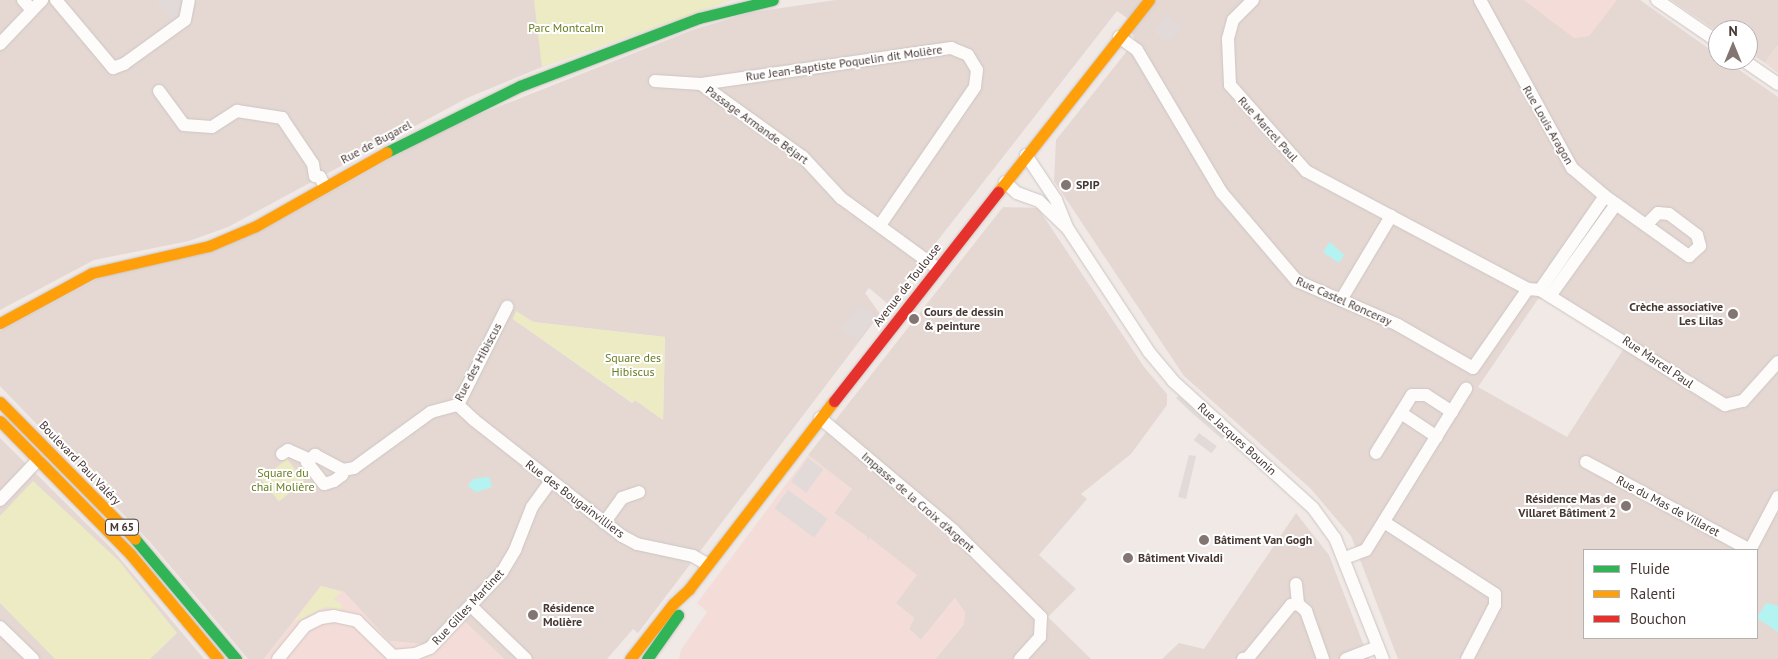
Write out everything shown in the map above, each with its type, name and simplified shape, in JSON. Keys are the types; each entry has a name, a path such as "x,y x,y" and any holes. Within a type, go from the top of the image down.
{"main road":[{"name":"Rue de Bugarel","path":"0,323 92,273 200,249 242,233 322,181 520,86 699,18 773,0"},
{"name":"Avenue de Toulouse","path":"651,659 682,609 690,589 707,564 937,268 1149,0"},
{"name":"Boulevard Paul Valéry","path":"0,402 141,545 236,659"},
{"name":"M 65","path":"0,421 131,555 218,659"},
{"name":"Avenue de Toulouse","path":"630,659 673,604 690,589"}],"street":[{"path":"22,0 32,10"},
{"path":"0,44 42,0"},
{"path":"56,0 113,68 124,64 185,20 189,0"},
{"name":"Rue Marcel Paul","path":"1253,0 1233,20 1228,39 1230,85 1306,171 1540,292 1725,405 1743,401 1778,362"},
{"name":"Rue Louis Aragon","path":"1480,0 1572,168 1605,196 1646,225"},
{"path":"1657,0 1708,35"},
{"name":"Rue Castel Ronceray","path":"1119,37 1137,50 1214,182 1273,250 1290,275 1398,325 1474,368 1540,292"},
{"name":"Rue Jean-Baptiste Poquelin dit Molière","path":"655,81 701,84 936,50 958,49 968,55 977,70 975,87 880,225"},
{"path":"1758,70 1778,84"},
{"name":"Passage Armande Béjart","path":"701,84 803,157 841,198 880,225"},
{"path":"159,91 184,125 212,127 237,111 282,118 313,164 315,176 322,181"},
{"name":"Rue Jacques Bounin","path":"1026,155 1045,183 1068,229 1149,352 1172,381 1313,508 1345,558 1381,653"},
{"name":"Rue Jacques Bounin","path":"1005,182 1017,193 1038,201 1068,229"},
{"path":"1030,198 1042,190 1045,183"},
{"path":"1540,292 1605,196"},
{"path":"1540,292 1616,204"},
{"path":"1341,300 1391,216"},
{"path":"880,225 937,268"},
{"name":"Rue des Hibiscus","path":"308,459 308,465 324,484 334,481 342,475 342,470 354,468 431,412 458,405 507,307"},
{"path":"1345,558 1366,550 1466,389"},
{"path":"1376,453 1412,395 1426,395 1452,412"},
{"name":"Rue des Bougainvilliers","path":"458,405 604,523 638,544 693,556 707,564"},
{"path":"1401,413 1436,437"},
{"name":"Impasse de la Croix d'Argent","path":"820,418 953,530 1041,617 1040,637 1020,659"},
{"path":"282,454 288,450 308,459 315,455 342,470"},
{"path":"0,500 38,460"},
{"name":"Rue du Mas de Villaret","path":"1586,462 1748,549"},
{"name":"Rue Gilles Martinet","path":"278,659 305,626 321,618 340,616 357,621 393,656 400,658 430,648 502,572 515,550 532,507 551,481"},
{"path":"604,523 622,498 639,492"},
{"name":"Rue du Mas de Villaret","path":"1751,549 1778,497"},
{"path":"1384,522 1495,594 1495,605 1467,659"},
{"path":"1296,584 1298,604 1306,611 1323,659"},
{"path":"1244,659 1248,658 1287,609 1298,604"},
{"path":"471,606 526,659"},
{"path":"0,627 33,659"},
{"path":"1346,659 1381,653"}],"shaded area":[{"path":"0,0 731,0 542,67 467,98 228,227 189,241 94,260 0,310"},
{"path":"156,0 182,0 179,17 171,21"},
{"path":"836,0 1640,0 1708,48 1708,70 1739,70 1778,97 1778,659 1398,659 1351,536 1310,488 1184,376 1054,181 1056,140 1135,41 1127,18 1117,11 888,304 869,288 865,293 880,314 638,633 633,629 607,659 504,659 464,621 441,646 389,641 344,592 321,586 264,659 248,659 150,542 0,386 0,331 99,278 270,226 447,127 695,29 753,12","holes":["1538,299 1545,299 1626,345 1567,437 1478,387","517,312 533,322 665,337 663,420 635,400 632,403 513,319"]},
{"path":"1524,0 1617,0 1589,36 1574,38"},
{"path":"1671,0 1778,0 1778,45 1765,63 1758,58 1758,20 1708,20 1708,25"},
{"path":"1167,15 1182,28 1168,44 1153,31"},
{"path":"1778,45 1778,73 1765,63"},
{"path":"1003,207 1038,208 1144,367 1167,394 1167,405 1131,454 1081,494 1087,499 1039,555 1076,589 1048,617 1091,659 935,659 964,624 955,598 921,640 909,629 914,618 895,603 870,538 867,542 867,537 834,513 851,489 808,455"},
{"path":"860,304 876,316 857,341 841,329"},
{"path":"1179,396 1224,437 1222,439 1193,414 1176,398"},
{"path":"1199,433 1217,446 1212,453 1194,440"},
{"path":"0,438 112,549 204,659 0,659"},
{"path":"808,455 852,489 834,513 867,537 867,542 870,538 917,575 896,603 914,618 909,629 921,640 955,598 965,612 964,624 935,659 679,659 681,650 707,612 697,603"},
{"path":"1189,455 1196,456 1186,499 1178,497"},
{"path":"808,458 823,469 806,493 791,481"},
{"path":"788,490 828,519 814,537 774,509"},
{"path":"1296,513 1329,555 1369,659 1162,659 1179,643 1204,649"},
{"path":"321,586 344,592 389,641 441,646 464,621 504,659 264,659"}],"green space":[{"name":"Parc Montcalm","path":"534,0 731,0 542,67"},
{"name":"Square des Hibiscus","path":"516,311 533,322 665,337 663,420 635,400 633,403 513,319"},
{"name":"Square du chai Molière","path":"287,459 305,481 279,502 261,480"},
{"path":"33,481 119,561 177,633 150,659 55,659 0,603 0,516"},
{"path":"321,586 342,592 333,599 342,604 340,610 332,611 332,607 325,607 294,622"}],"water":[{"path":"1330,242 1344,255 1339,263 1323,252"},
{"path":"489,477 492,487 476,492 468,486 473,479"},
{"path":"1766,603 1778,606 1778,632 1758,619"}],"traffic: fast":[{"path":"387,152 520,86 699,18 773,0"},
{"path":"135,539 236,659"},
{"path":"647,659 678,615"}],"traffic: slow":[{"path":"998,192 1149,0"},
{"path":"0,323 92,273 209,246 256,226 387,152"},
{"path":"630,659 673,604 689,589 834,401"},
{"path":"0,402 135,539"},
{"path":"0,421 131,555 218,659"}],"traffic: jam":[{"path":"834,401 998,192"}],"place":[{"name":"SPIP","path":"1066,185"},
{"name":"Crèche associative Les Lilas","path":"1733,314"},
{"name":"Cours de dessin & peinture","path":"914,319"},
{"name":"Résidence Mas de Villaret Bâtiment 2","path":"1626,506"},
{"name":"Bâtiment Van Gogh","path":"1204,540"},
{"name":"Bâtiment Vivaldi","path":"1128,558"},
{"name":"Résidence Molière","path":"533,615"}]}
